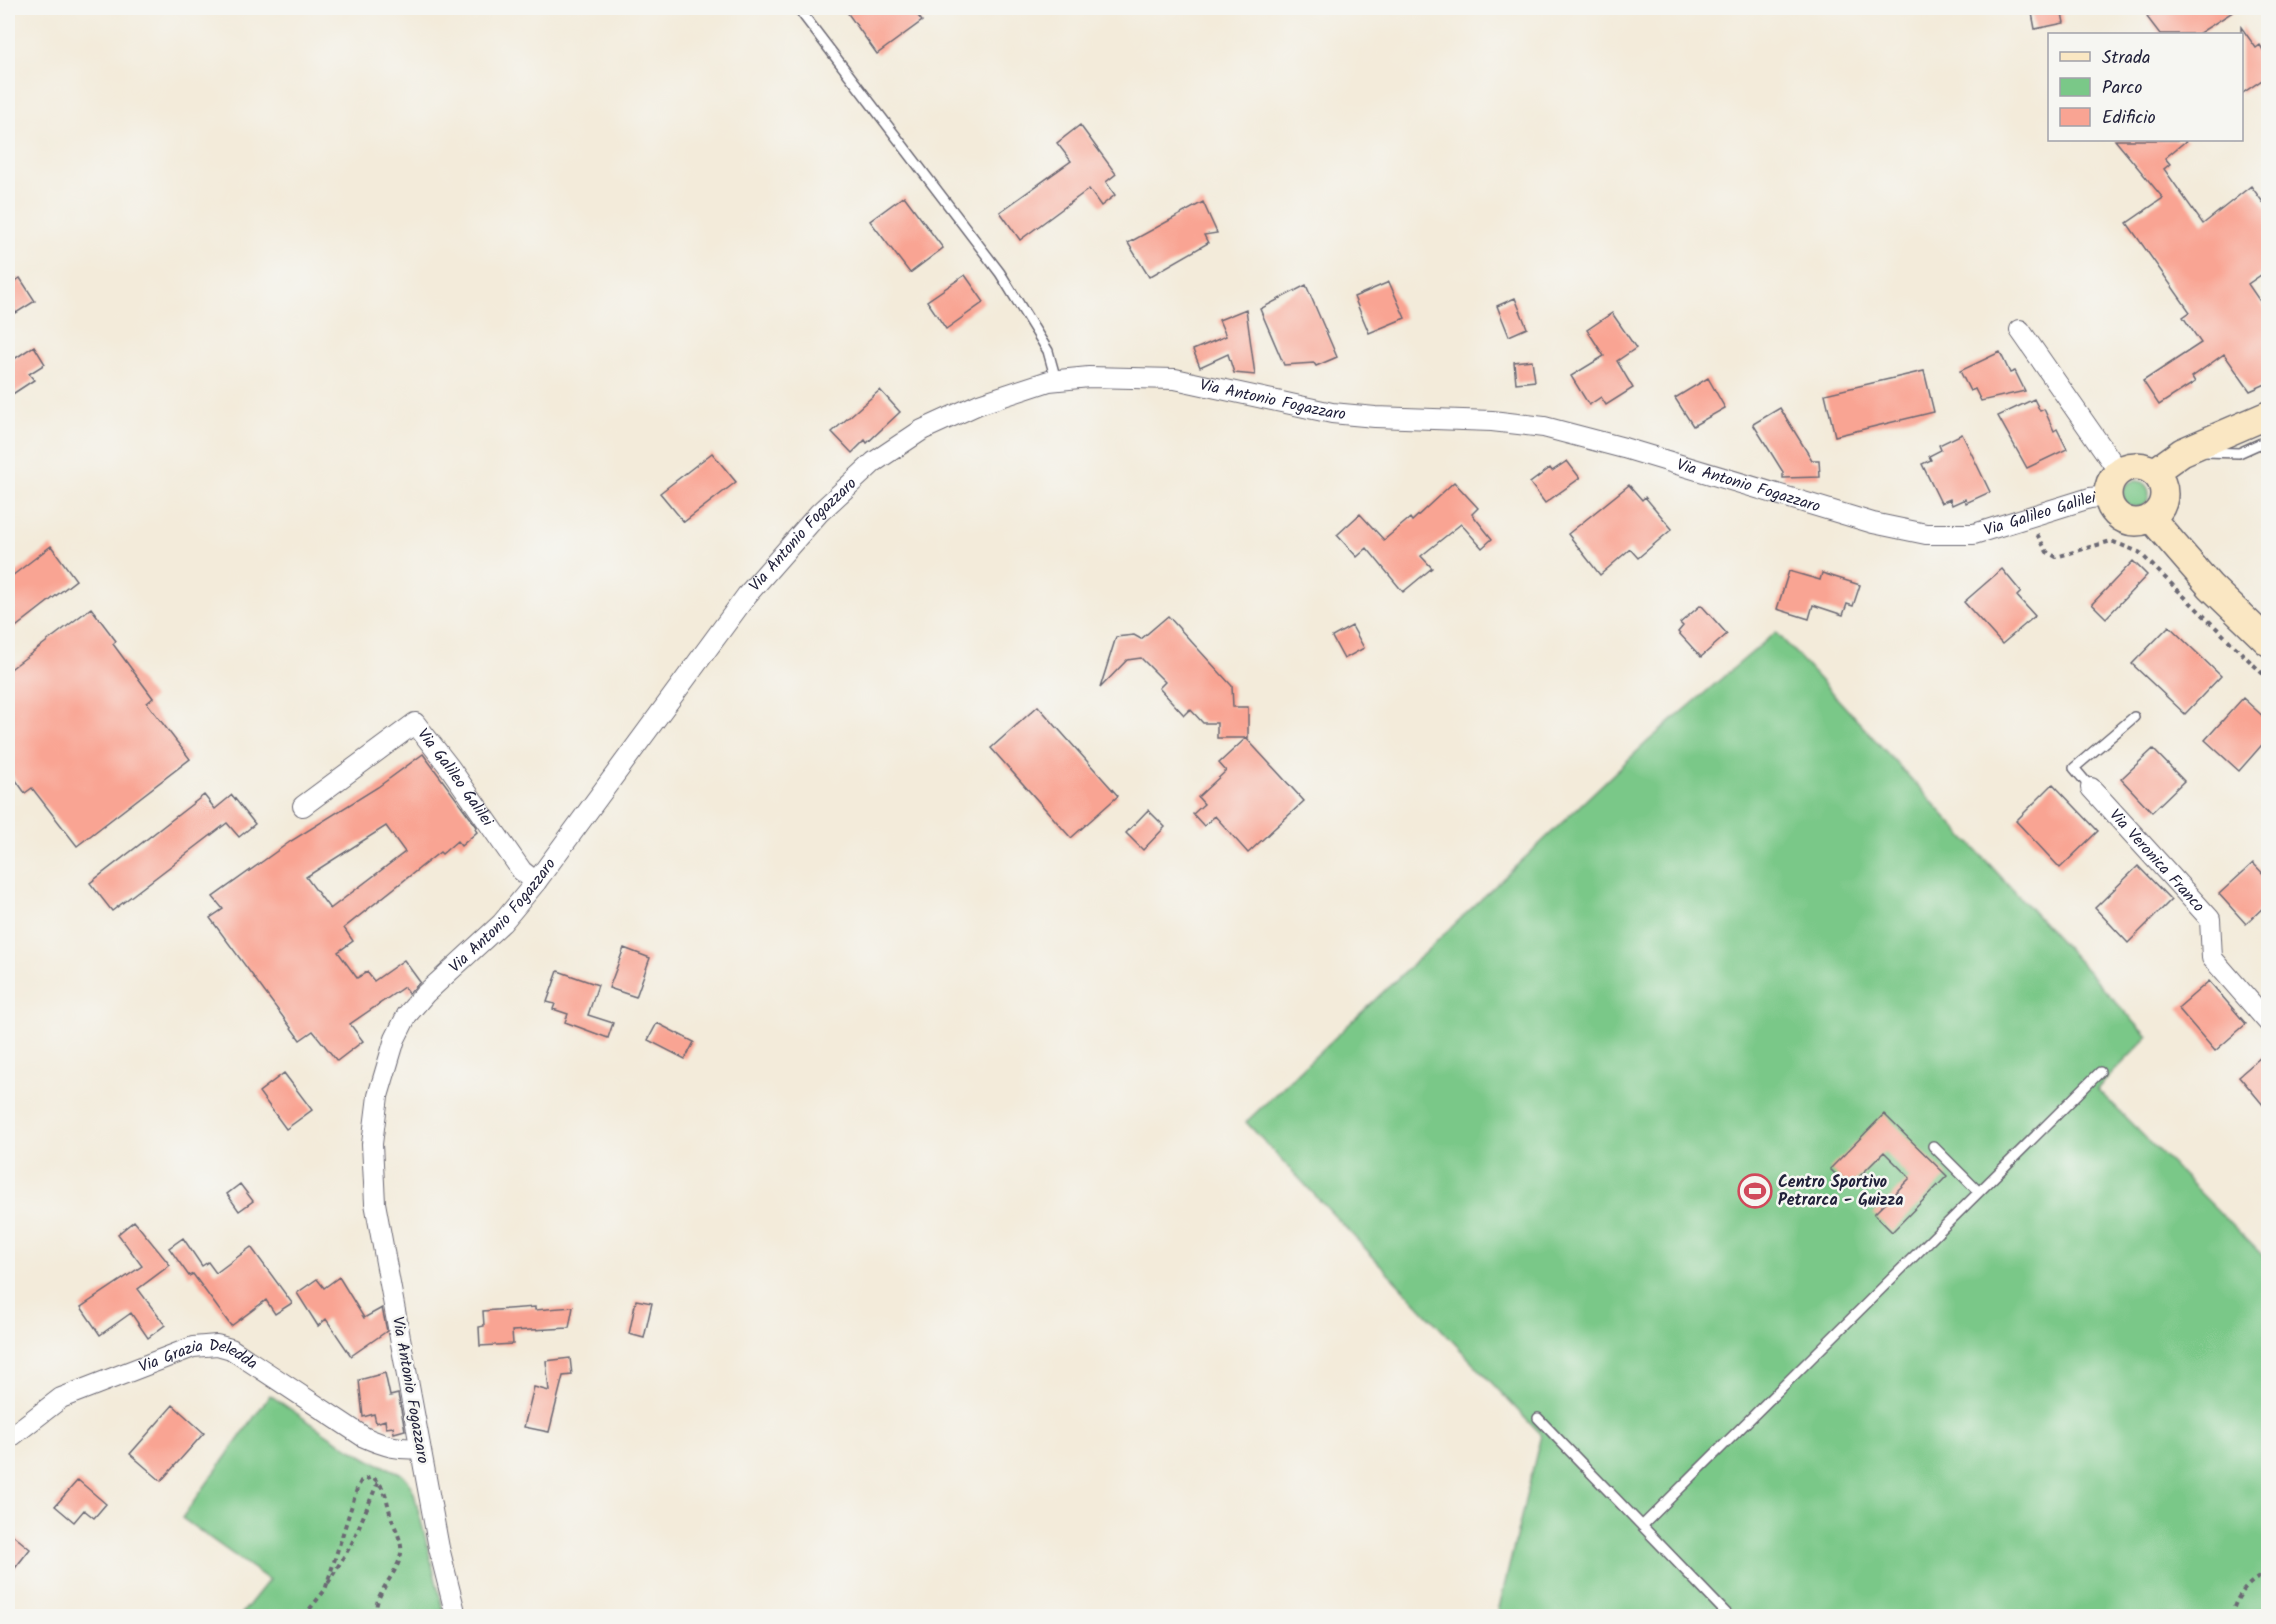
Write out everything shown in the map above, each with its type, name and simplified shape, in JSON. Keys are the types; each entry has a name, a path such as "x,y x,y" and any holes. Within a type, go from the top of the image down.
{"street":[{"path":"2020,330 2114,484"},
{"name":"Via Antonio Fogazzaro","path":"456,1617 420,1448 375,1203 372,1144 378,1096 395,1039 407,1015 425,994 502,923 536,882 747,595 819,513 874,462 922,430 980,404 1056,380 1115,376 1175,379 1332,413 1375,417 1492,421 1544,427 1624,448 1873,522 1926,534 1974,534"},
{"path":"2268,415 2181,452 2154,472 2162,484 2164,495 2162,504 2151,518 2210,586 2268,642"},
{"name":"Via Galileo Galilei","path":"1974,534 2090,498 2114,484 2134,466 2154,472"},
{"name":"Via Galileo Galilei","path":"2114,484 2113,510 2120,517 2139,522 2151,518"},
{"name":"Via Galileo Galilei","path":"303,806 415,723 450,768 522,871 536,882"},
{"name":"Via Veronica Franco","path":"2091,788 2210,919 2212,958 2268,1022"},
{"name":"Via Grazia Deledda","path":"8,1439 61,1398 193,1347 217,1345 231,1349 364,1437 402,1450 420,1448"}],"lane":[{"path":"798,8 1000,273 1048,351 1056,380"},
{"path":"2181,452 2239,453 2268,440"},
{"path":"2091,788 2074,768 2134,717"},
{"path":"1642,1526 2100,1072"},
{"path":"1933,1146 1979,1192"},
{"path":"1538,1418 1729,1617"}],"path":[{"path":"2036,531 2047,552 2056,557 2111,541 2139,552 2268,679"},
{"path":"325,1590 357,1489 367,1477 378,1482 387,1494 391,1519 402,1550 397,1569 380,1598 376,1611 377,1617"},
{"path":"304,1617 325,1590 352,1543 378,1482"},
{"path":"2232,1617 2238,1598 2250,1583 2268,1574"}],"green space":[{"path":"2136,481 2145,485 2149,494 2145,503 2136,507 2127,503 2123,494 2127,485"},
{"name":"Centro Sportivo Petrarca - Guizza","path":"1776,632 2148,1037 2097,1089 2268,1261 2268,1616 1497,1616 1541,1435 1246,1122 1647,742"},
{"path":"270,1395 334,1439 370,1460 400,1473 408,1480 414,1493 445,1616 240,1616 269,1580 182,1518"}],"building":[{"path":"844,8 912,8 922,21 877,54"},
{"path":"2031,8 2061,8 2064,23 2035,29"},
{"path":"2160,8 2239,8 2200,33 2159,33 2147,17"},
{"path":"2241,27 2256,48 2260,45 2268,58 2268,76 2243,93 2243,33 2241,33"},
{"path":"1080,125 1116,174 1106,182 1115,195 1101,206 1089,189 1020,240 1000,212 1071,161 1057,143"},
{"path":"2116,141 2186,141 2165,158 2170,164 2164,169 2203,224 2251,186 2268,209 2268,270 2248,284 2268,313 2268,383 2250,391 2224,354 2192,377 2195,382 2159,405 2143,381 2201,343 2183,317 2190,312 2127,223 2163,198"},
{"path":"904,196 943,248 910,273 870,221"},
{"path":"1203,202 1217,233 1204,235 1208,243 1149,277 1128,243"},
{"path":"965,275 984,302 946,329 927,301"},
{"path":"20,278 35,301 16,313 8,300 8,286"},
{"path":"1389,282 1405,318 1369,333 1354,297"},
{"path":"1306,285 1337,357 1316,366 1314,363 1284,365 1260,309"},
{"path":"1515,298 1527,328 1509,336 1497,306"},
{"path":"1246,309 1255,375 1234,373 1228,354 1200,367 1193,350 1226,336 1219,320"},
{"path":"1612,313 1636,348 1617,361 1633,388 1606,405 1601,397 1589,405 1571,376 1604,356 1587,330"},
{"path":"34,346 45,364 29,374 34,380 8,397 8,363"},
{"path":"2000,352 2010,373 2015,371 2025,391 1981,401 1975,389 1970,391 1960,371"},
{"path":"1532,360 1535,381 1516,383 1514,362"},
{"path":"1924,371 1934,412 1835,436 1825,394"},
{"path":"1708,378 1725,408 1693,426 1675,398"},
{"path":"880,390 900,412 867,443 865,440 852,453 832,432"},
{"path":"2034,399 2040,411 2044,409 2054,431 2057,429 2067,449 2027,468 1998,416"},
{"path":"1780,408 1812,460 1819,460 1820,477 1783,478 1783,472 1753,424"},
{"path":"1962,434 1990,492 1966,503 1965,499 1952,505 1950,499 1941,503 1922,464 1931,460 1929,456 1941,450 1939,445"},
{"path":"712,453 736,482 684,522 660,493"},
{"path":"1567,461 1580,478 1545,503 1530,483 1550,468 1552,471"},
{"path":"1454,482 1478,508 1472,514 1492,539 1482,548 1461,524 1421,556 1432,568 1403,592 1367,548 1357,557 1337,535 1360,514 1384,540 1410,518 1412,521"},
{"path":"1629,485 1642,500 1645,497 1672,529 1638,558 1630,549 1600,575 1568,534"},
{"path":"51,546 76,580 8,633 8,579"},
{"path":"2133,561 2147,575 2106,618 2092,604"},
{"path":"2002,569 2021,592 2017,596 2035,616 2002,644 1964,602"},
{"path":"1789,571 1820,580 1822,573 1860,585 1853,606 1847,604 1843,615 1813,605 1809,619 1777,609"},
{"path":"1701,605 1727,634 1701,657 1678,632 1683,626 1680,623"},
{"path":"91,608 116,641 113,644 153,698 147,703 190,759 77,846 32,788 25,793 8,769 8,671"},
{"path":"1168,616 1232,686 1233,707 1248,707 1248,738 1217,738 1217,723 1203,723 1190,709 1184,715 1159,688 1165,682 1141,658 1127,660 1100,688 1116,637 1134,635 1141,639"},
{"path":"1352,626 1364,648 1344,659 1332,637"},
{"path":"2169,626 2221,676 2185,714 2132,664"},
{"path":"2243,698 2268,721 2268,738 2239,771 2205,740"},
{"path":"1038,706 1118,796 1071,838 991,748"},
{"path":"1246,738 1304,801 1248,853 1215,816 1204,826 1193,814 1204,804 1198,797 1226,771 1219,763"},
{"path":"2153,749 2184,781 2152,812 2121,779"},
{"path":"423,754 477,827 475,829 477,832 461,846 457,841 442,854 440,852 344,928 353,941 338,952 357,978 367,972 374,981 404,960 420,982 409,994 404,987 350,1024 363,1041 337,1061 313,1031 300,1040 210,918 223,909 213,897 291,841 378,787","holes":["386,826 405,852 330,909 306,877"]},
{"path":"2053,784 2098,831 2060,868 2016,821"},
{"path":"204,795 215,809 232,795 255,824 239,837 227,823 112,911 90,883"},
{"path":"1148,810 1165,827 1143,850 1126,833"},
{"path":"2253,863 2268,879 2268,903 2246,924 2219,894"},
{"path":"2138,866 2171,900 2128,943 2095,908"},
{"path":"624,948 650,958 636,997 609,988"},
{"path":"558,971 598,985 588,1015 613,1023 608,1038 565,1022 568,1014 553,1009 555,1004 547,1002"},
{"path":"2209,981 2246,1024 2215,1051 2178,1008"},
{"path":"657,1023 694,1042 685,1059 648,1040"},
{"path":"2268,1051 2268,1111 2239,1076"},
{"path":"284,1073 312,1110 286,1129 259,1092"},
{"path":"1884,1114 1947,1176 1892,1232 1874,1214 1910,1178 1884,1152 1849,1187 1830,1169"},
{"path":"240,1184 253,1201 239,1211 227,1194"},
{"path":"134,1221 170,1265 138,1289 165,1325 148,1338 131,1313 100,1335 81,1307 142,1266 118,1234"},
{"path":"183,1238 202,1266 208,1262 216,1273 251,1247 292,1303 275,1314 266,1300 231,1326 193,1274 189,1276 169,1248"},
{"path":"339,1277 364,1318 382,1308 387,1331 351,1356 326,1319 318,1326 297,1293 317,1279 324,1288"},
{"path":"636,1300 652,1303 644,1338 629,1334"},
{"path":"535,1307 535,1310 573,1307 569,1328 512,1331 513,1344 480,1346 479,1327 484,1326 483,1311"},
{"path":"570,1358 572,1375 563,1376 549,1432 524,1427 534,1387 549,1391 546,1361"},
{"path":"385,1373 390,1396 398,1394 405,1430 394,1433 393,1427 386,1428 385,1420 376,1423 374,1414 363,1417 359,1380"},
{"path":"173,1405 204,1433 161,1481 130,1454"},
{"path":"78,1480 106,1504 94,1518 84,1510 74,1522 55,1506"},
{"path":"8,1531 30,1549 8,1577"}],"place":[{"name":"Centro Sportivo Petrarca - Guizza","path":"1755,1191"}]}
